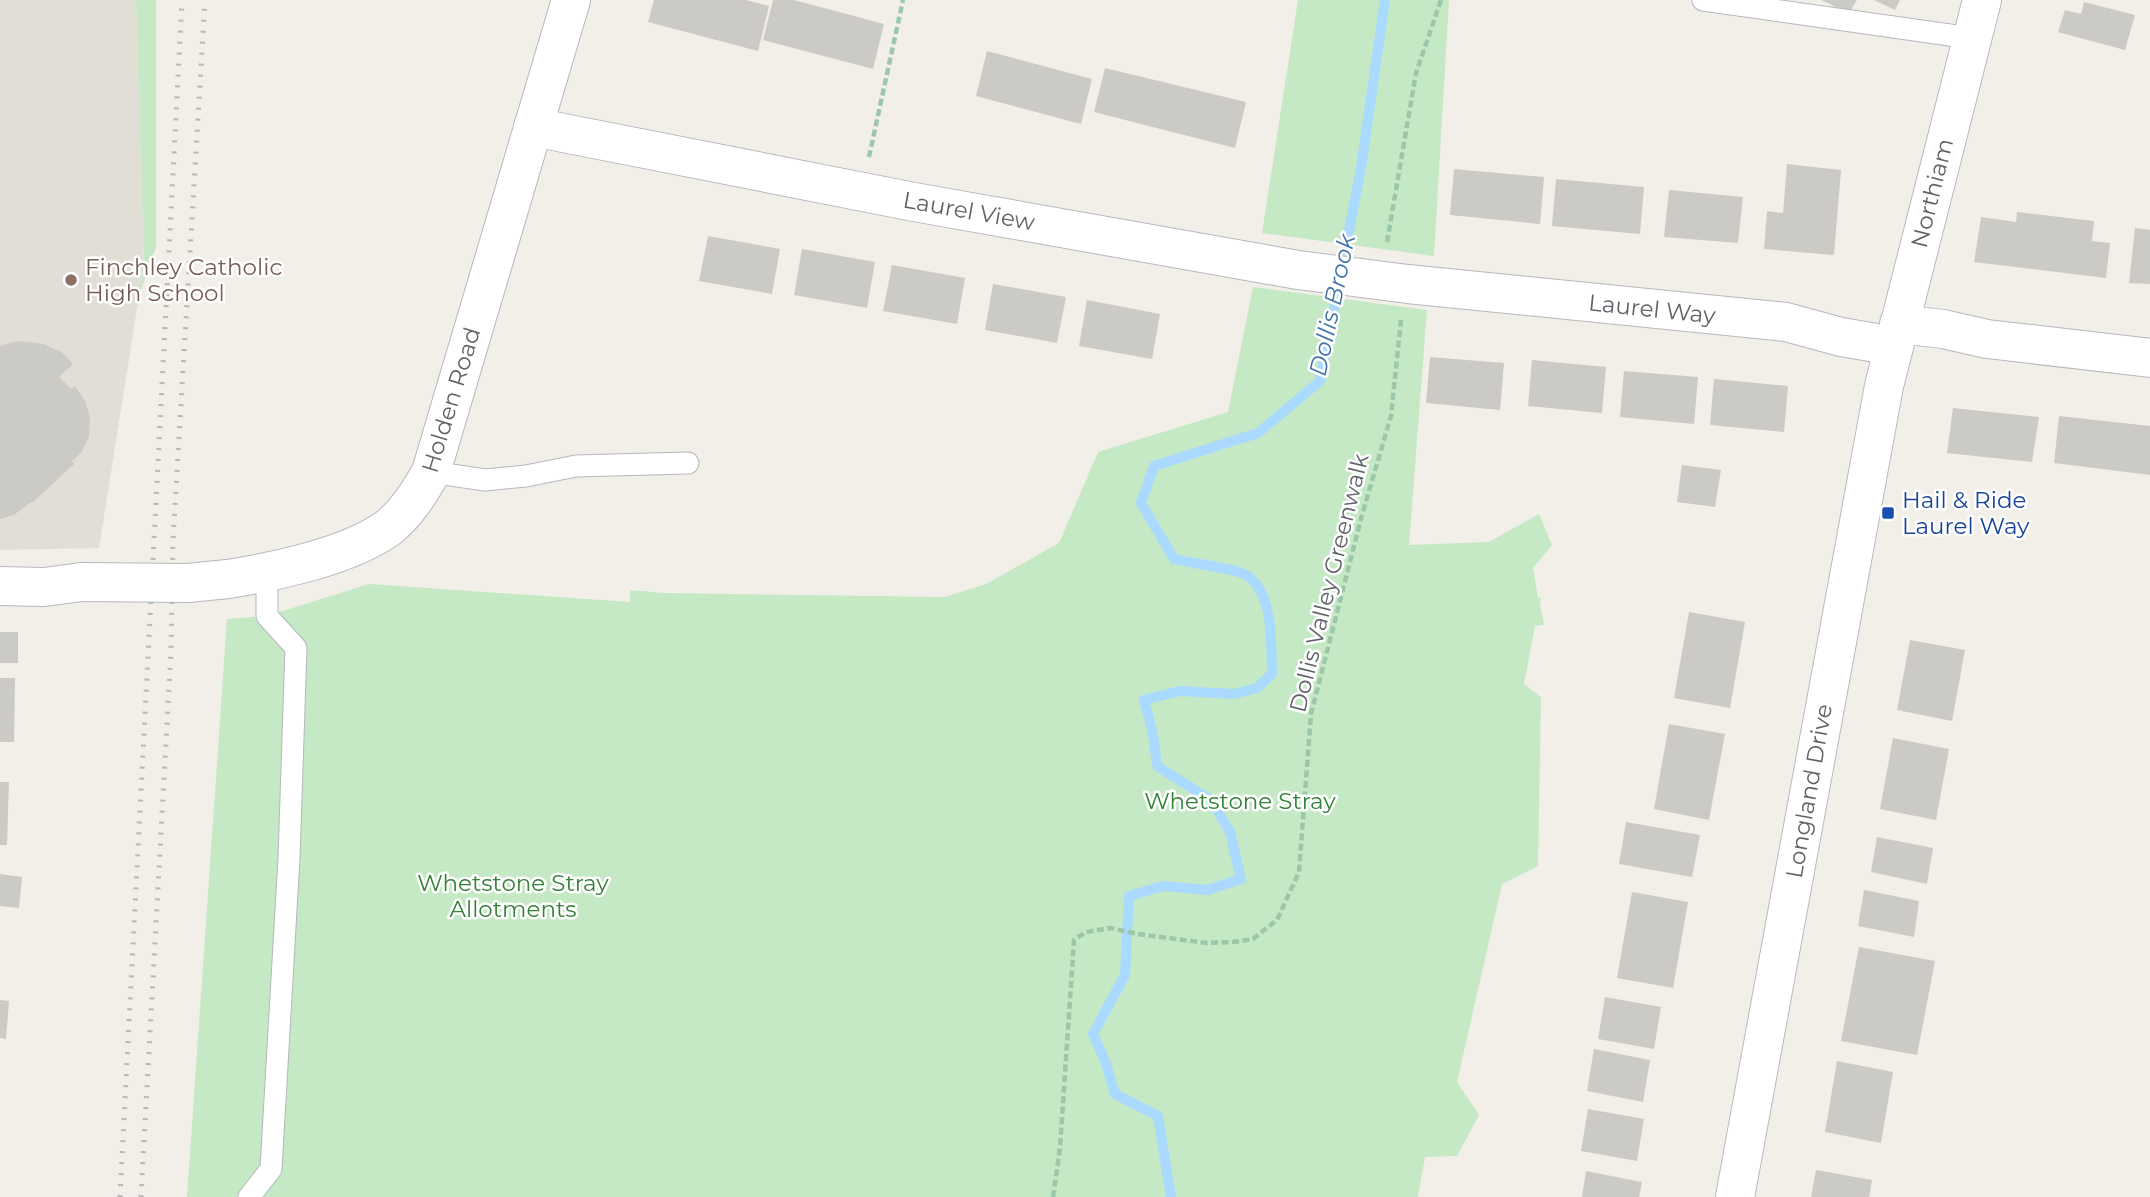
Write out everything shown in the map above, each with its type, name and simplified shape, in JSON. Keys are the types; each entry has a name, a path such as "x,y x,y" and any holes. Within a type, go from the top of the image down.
{"street":[{"name":"Holden Road","path":"0,586 44,587 82,582 188,583 267,573 345,550 388,527 414,501 431,472 571,0"},
{"name":"Northiam","path":"1884,386 1982,0"},
{"name":"Laurel View","path":"533,128 862,192 1298,270 1381,281"},
{"name":"Laurel Way","path":"1381,281 1786,322 1841,337 1897,335 1943,329 1987,340 2150,358"},
{"name":"Longland Drive","path":"1735,1197 1884,386"}],"lane":[{"path":"1703,0 1972,38"},
{"path":"431,472 485,480 526,476 576,466 688,463"},
{"path":"249,1197 271,1170 289,858 296,648 267,616 267,573"}],"path":[{"path":"862,192 903,0"},
{"name":"Dollis Valley Greenwalk","path":"1053,1197 1060,1148 1074,940 1086,932 1110,928 1207,943 1253,939 1277,920 1298,872 1311,713 1362,515 1391,416 1403,307 1381,281 1416,73 1441,0"}],"shaded area":[{"name":"Finchley Catholic High School","path":"0,0 136,0 144,264 99,548 0,550"}],"green space":[{"path":"136,0 156,0 156,247 139,296 144,264"},
{"path":"1298,0 1449,0 1434,256 1262,233"},
{"path":"1253,287 1427,310 1409,545 1489,542 1539,514 1552,545 1533,568 1538,598 1541,598 1544,625 1535,626 1524,684 1541,697 1538,866 1502,884 1457,1082 1479,1115 1457,1156 1425,1157 1418,1197 187,1197 227,619 267,616 369,584 630,602 630,590 664,593 945,597 986,584 1059,543 1098,452 1228,412"}],"building":[{"path":"654,0 746,0 769,6 758,51 648,22"},
{"path":"773,0 794,0 884,24 873,69 763,40"},
{"path":"1821,0 1857,0 1849,13"},
{"path":"1874,0 1900,0 1895,10"},
{"path":"2084,2 2135,15 2125,50 2058,32 2065,10 2081,14"},
{"path":"987,51 1092,79 1081,124 976,96"},
{"path":"1105,68 1246,102 1235,148 1094,112"},
{"path":"1787,164 1841,170 1834,255 1764,249 1767,211 1783,213"},
{"path":"1454,169 1544,177 1540,224 1450,215"},
{"path":"1556,179 1644,187 1640,234 1552,226"},
{"path":"1669,190 1743,197 1738,243 1664,237"},
{"path":"2017,212 2094,221 2092,241 2110,243 2106,278 1974,262 1981,217 2016,222"},
{"path":"2135,228 2150,230 2150,284 2129,283"},
{"path":"708,236 780,249 772,294 699,281"},
{"path":"802,249 875,262 867,308 794,295"},
{"path":"892,265 965,278 957,324 883,311"},
{"path":"993,284 1066,297 1057,343 985,330"},
{"path":"1087,300 1160,314 1152,359 1079,346"},
{"path":"17,341 44,344 63,353 73,364 59,377 71,389 75,386 85,401 90,417 89,437 81,453 72,461 74,464 32,503 14,515 0,519 0,346"},
{"path":"1430,357 1504,363 1500,410 1426,403"},
{"path":"1532,360 1606,367 1602,413 1528,406"},
{"path":"1624,371 1698,377 1694,424 1620,417"},
{"path":"1714,379 1788,386 1784,432 1710,425"},
{"path":"1953,408 2039,417 2032,462 1947,453"},
{"path":"2059,416 2150,426 2150,475 2054,463"},
{"path":"1682,465 1721,470 1715,507 1677,502"},
{"path":"1689,612 1745,622 1730,708 1674,698"},
{"path":"0,632 18,632 18,663 0,663"},
{"path":"1910,640 1965,650 1952,721 1897,710"},
{"path":"0,678 15,678 14,742 0,742"},
{"path":"1669,724 1725,734 1709,820 1654,809"},
{"path":"1893,738 1949,749 1936,820 1880,809"},
{"path":"0,782 9,782 7,845 0,845"},
{"path":"1626,822 1700,835 1692,877 1619,864"},
{"path":"1877,837 1933,848 1927,884 1871,872"},
{"path":"0,874 22,877 19,908 0,906"},
{"path":"1864,890 1919,901 1914,937 1858,926"},
{"path":"1632,892 1688,902 1673,988 1617,978"},
{"path":"1859,947 1935,961 1917,1055 1841,1041"},
{"path":"1605,997 1661,1007 1654,1049 1598,1039"},
{"path":"0,1000 9,1001 6,1039 0,1038"},
{"path":"1594,1049 1650,1060 1643,1102 1587,1091"},
{"path":"1837,1061 1893,1072 1881,1143 1825,1132"},
{"path":"1588,1109 1644,1119 1637,1161 1581,1151"},
{"path":"1816,1170 1872,1180 1869,1197 1811,1197"},
{"path":"1586,1171 1642,1182 1639,1197 1582,1197"}],"waterway":[{"name":"Dollis Brook","path":"1171,1197 1158,1116 1115,1094 1093,1034 1125,975 1129,896 1163,886 1207,890 1241,879 1230,832 1211,800 1157,766 1153,734 1144,700 1180,691 1234,694 1257,688 1272,674 1271,649 1267,608 1263,596 1248,576 1174,559 1141,503 1154,466 1258,433 1320,381 1361,168 1385,0"}],"railway":[{"path":"120,1197 182,0"},
{"path":"141,1197 171,651 173,539 205,0"}],"place":[{"name":"Finchley Catholic High School","path":"71,280"},
{"name":"Hail & Ride Laurel Way","path":"1888,513"}],"park label":[{"name":"Whetstone Stray","path":"1240,801"},
{"name":"Whetstone Stray Allotments","path":"513,896"}]}
